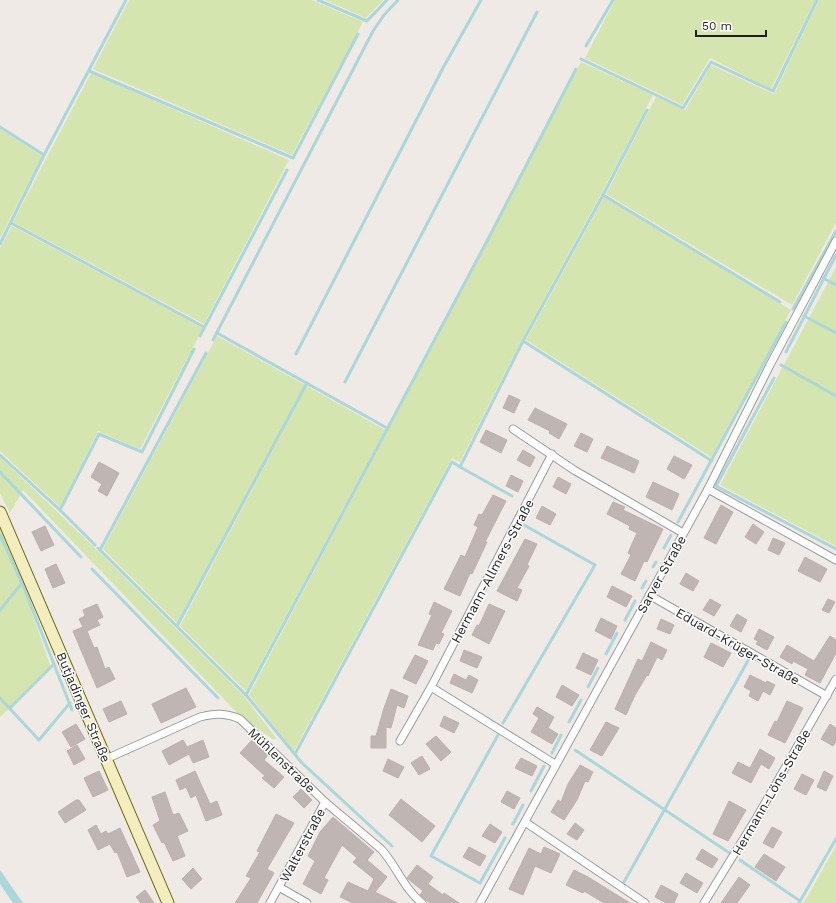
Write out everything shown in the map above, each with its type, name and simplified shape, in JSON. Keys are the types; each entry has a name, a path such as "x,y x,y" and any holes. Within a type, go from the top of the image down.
{"main road":[{"name":"Butjadinger Straße","path":"0,512 168,903"}],"street":[{"name":"Sarver Straße","path":"480,903 555,764 708,489 770,365 836,241"},
{"path":"513,429 574,470 683,533"},
{"name":"Hermann-Allmers-Straße","path":"400,741 431,687 552,454"},
{"path":"708,489 836,560"},
{"name":"Eduard-Krüger-Straße","path":"649,595 827,696"},
{"name":"Hermann-Löns-Straße","path":"704,903 758,817 836,679"},
{"path":"431,687 555,764"},
{"name":"Mühlenstraße","path":"106,759 200,717 213,714 226,714 240,719 325,802 389,858 396,871 422,903"},
{"name":"Walterstraße","path":"270,903 325,802"},
{"path":"525,822 645,903"},
{"name":"Walterstraße","path":"279,887 306,903"}],"green space":[{"path":"129,0 312,0 363,22 292,155 93,69"},
{"path":"325,0 383,0 366,18"},
{"path":"615,0 815,0 771,89 710,58 682,105 585,58"},
{"path":"819,0 836,0 836,223 792,305 606,194 656,97 685,110 711,65 774,94"},
{"path":"581,62 653,95 521,341 460,462 452,458 294,751 249,695"},
{"path":"91,73 289,160 204,324 13,222"},
{"path":"0,129 42,156 0,238"},
{"path":"604,197 791,310 711,457 526,340"},
{"path":"12,226 203,328 140,449 98,431 60,507 0,451 0,248"},
{"path":"836,267 836,546 720,485"},
{"path":"217,336 305,385 177,623 103,549"},
{"path":"307,386 385,430 246,691 180,626"},
{"path":"0,457 100,553 243,695 276,738 274,740 240,716 23,490 10,513 0,494"},
{"path":"0,524 4,531 51,668 0,717"},
{"path":"836,846 836,903 803,903 806,899"}],"water":[{"path":"0,870 23,903 13,903 0,884"}],"building":[{"path":"509,395 520,400 514,413 503,408"},
{"path":"535,408 567,424 559,439 549,433 550,431 528,420"},
{"path":"486,430 507,440 501,453 480,442"},
{"path":"581,433 593,439 587,452 574,446"},
{"path":"607,446 639,461 634,473 601,458"},
{"path":"523,450 535,457 530,467 517,460"},
{"path":"674,456 692,465 684,479 667,469"},
{"path":"99,462 119,473 107,496 98,491 102,484 91,477"},
{"path":"511,475 523,481 518,492 506,486"},
{"path":"558,477 571,484 566,494 553,487"},
{"path":"653,482 679,494 672,510 646,497"},
{"path":"493,495 506,501 485,542 487,542 472,574 470,573 460,596 444,589 461,555 465,557 478,527 474,525 479,514 482,515"},
{"path":"613,502 625,507 623,510 663,529 647,562 644,561 635,581 621,574 631,555 628,553 637,533 629,529 630,526 607,514"},
{"path":"721,505 733,512 716,544 704,538"},
{"path":"542,506 556,514 550,525 536,518"},
{"path":"753,524 764,532 756,544 745,537"},
{"path":"45,526 54,545 41,551 32,532"},
{"path":"773,538 785,543 779,555 768,550"},
{"path":"525,539 537,544 527,565 529,566 517,588 522,590 517,601 497,591"},
{"path":"805,557 827,569 820,582 798,571"},
{"path":"56,564 65,583 53,588 45,569"},
{"path":"686,573 699,581 693,591 680,584"},
{"path":"612,586 632,596 626,607 607,597"},
{"path":"710,599 721,605 714,616 703,610"},
{"path":"828,599 835,602 829,613 822,610"},
{"path":"434,602 452,611 441,633 444,634 439,644 436,643 433,650 418,645 432,615 429,614"},
{"path":"97,604 103,617 97,620 100,625 87,631 94,648 97,647 105,669 109,667 115,679 97,688 73,631 83,627 79,619 85,616 83,610"},
{"path":"489,604 505,611 489,644 472,635 477,625 479,626"},
{"path":"737,614 747,620 741,632 730,626"},
{"path":"601,618 617,626 611,639 595,631"},
{"path":"661,619 674,625 670,634 657,629"},
{"path":"759,629 774,637 767,650 756,644 758,641 754,639"},
{"path":"830,636 836,640 836,653 820,683 805,675 808,669 793,661 792,664 780,657 787,645 814,661"},
{"path":"651,642 667,650 662,660 657,657 648,676 647,675 635,695 626,715 615,709 638,659 642,661"},
{"path":"711,643 731,653 723,667 704,657"},
{"path":"464,650 482,657 477,668 460,661"},
{"path":"583,653 598,660 591,675 576,668"},
{"path":"415,655 428,661 416,684 403,678"},
{"path":"454,674 466,680 469,675 478,680 472,693 450,683"},
{"path":"750,675 766,683 767,681 775,685 770,695 763,691 758,701 749,696 751,691 744,687"},
{"path":"562,685 579,695 572,706 556,697"},
{"path":"186,688 196,707 161,723 152,704"},
{"path":"391,689 408,696 404,708 397,705 391,728 386,727 386,748 371,748 371,736 376,736"},
{"path":"121,701 127,714 109,722 103,709"},
{"path":"787,701 803,708 785,743 768,735 775,721 777,722"},
{"path":"537,707 554,717 548,728 558,734 552,744 531,732 539,718 533,714"},
{"path":"444,716 459,723 454,733 440,726"},
{"path":"606,722 619,728 602,756 590,750"},
{"path":"76,724 85,739 71,747 62,732"},
{"path":"830,724 836,728 836,741 833,746 821,739"},
{"path":"436,736 451,752 441,761 426,744"},
{"path":"183,740 187,747 203,740 209,757 193,763 189,754 169,765 162,751"},
{"path":"252,740 268,755 264,760 284,777 274,788 262,778 265,776 240,753"},
{"path":"77,745 85,759 74,765 67,751"},
{"path":"760,749 775,758 769,769 761,764 751,783 732,773 738,762 750,768"},
{"path":"422,756 430,769 419,775 411,763"},
{"path":"521,758 537,766 532,776 515,768"},
{"path":"388,759 404,767 398,778 383,771"},
{"path":"580,765 593,772 588,782 585,781 577,800 564,820 551,812 558,800 561,802 568,784"},
{"path":"99,771 108,790 93,797 84,778"},
{"path":"195,771 210,804 217,801 222,815 206,821 196,795 191,798 186,787 180,790 176,780"},
{"path":"824,771 833,776 826,791 817,787"},
{"path":"802,774 814,780 806,795 794,789"},
{"path":"301,789 312,800 304,808 293,797"},
{"path":"507,791 520,798 514,809 501,802"},
{"path":"165,792 173,815 179,813 188,831 177,836 185,856 173,861 164,842 162,843 153,825 160,821 152,797"},
{"path":"401,799 435,826 422,842 389,815"},
{"path":"76,800 79,800 86,810 65,823 58,812"},
{"path":"729,801 746,810 728,841 713,834"},
{"path":"276,814 294,823 267,869 274,873 257,903 235,903 251,878 246,876 260,852 257,851"},
{"path":"333,817 374,852 367,860 387,877 375,892 397,903 353,903 340,897 348,882 368,891 374,879 353,862 357,858 342,845 324,878 328,880 321,894 303,884 315,861 308,856 320,832"},
{"path":"575,823 584,830 577,840 567,834"},
{"path":"490,824 502,832 495,843 482,836"},
{"path":"96,825 101,834 106,831 108,834 120,828 140,872 127,877 117,852 115,853 110,844 98,850 88,830"},
{"path":"772,827 782,832 773,848 763,843"},
{"path":"469,847 486,856 480,866 463,857"},
{"path":"544,847 560,854 551,873 535,866 523,895 509,889 529,848 541,854"},
{"path":"702,849 718,859 712,868 696,859"},
{"path":"764,854 785,867 776,881 755,867"},
{"path":"417,865 433,877 428,884 443,895 444,893 459,903 430,903 420,895 423,891 407,878"},
{"path":"193,868 202,879 191,889 182,879"},
{"path":"574,870 630,903 604,903 584,891 583,893 566,885"},
{"path":"686,873 703,883 697,893 680,883"},
{"path":"739,877 750,885 737,903 721,903"},
{"path":"661,885 678,894 674,903 666,903 655,897"},
{"path":"145,890 154,903 141,903 136,897"}],"waterway":[{"path":"0,244 44,155 126,0"},
{"path":"318,0 367,21 387,0"},
{"path":"213,340 373,31 384,15 398,0"},
{"path":"296,354 443,68 481,0"},
{"path":"586,46 613,0"},
{"path":"581,59 683,108 711,62 773,91 817,0"},
{"path":"345,382 537,12"},
{"path":"89,71 293,158 358,34"},
{"path":"246,695 487,241 576,69"},
{"path":"295,754 452,462 460,467 523,341 603,195 647,110"},
{"path":"0,127 44,155"},
{"path":"200,336 287,170"},
{"path":"603,195 780,302"},
{"path":"11,223 204,327"},
{"path":"793,309 836,231"},
{"path":"786,352 836,255"},
{"path":"823,278 836,285"},
{"path":"804,316 836,333"},
{"path":"678,522 786,322"},
{"path":"217,333 387,428"},
{"path":"523,341 712,461"},
{"path":"60,510 99,434 142,452 194,349"},
{"path":"100,550 206,353"},
{"path":"781,365 836,396"},
{"path":"774,378 716,486 836,549"},
{"path":"177,626 307,383"},
{"path":"0,455 60,510 95,545"},
{"path":"460,467 512,496"},
{"path":"0,472 81,557"},
{"path":"503,723 595,565 524,525"},
{"path":"0,535 22,583 72,710"},
{"path":"664,548 671,535"},
{"path":"98,548 246,695 302,763 392,846"},
{"path":"653,567 656,562"},
{"path":"92,569 218,698"},
{"path":"642,588 646,581"},
{"path":"0,610 22,583"},
{"path":"625,620 635,601"},
{"path":"606,654 617,633"},
{"path":"624,882 750,657"},
{"path":"10,708 54,664"},
{"path":"588,687 598,668"},
{"path":"0,698 39,740 70,703"},
{"path":"569,722 581,700"},
{"path":"498,735 431,856 480,883 505,838"},
{"path":"552,753 561,735"},
{"path":"575,750 731,854"},
{"path":"531,791 544,766"},
{"path":"513,824 523,805"},
{"path":"799,903 836,839"},
{"path":"740,860 800,901"}]}
